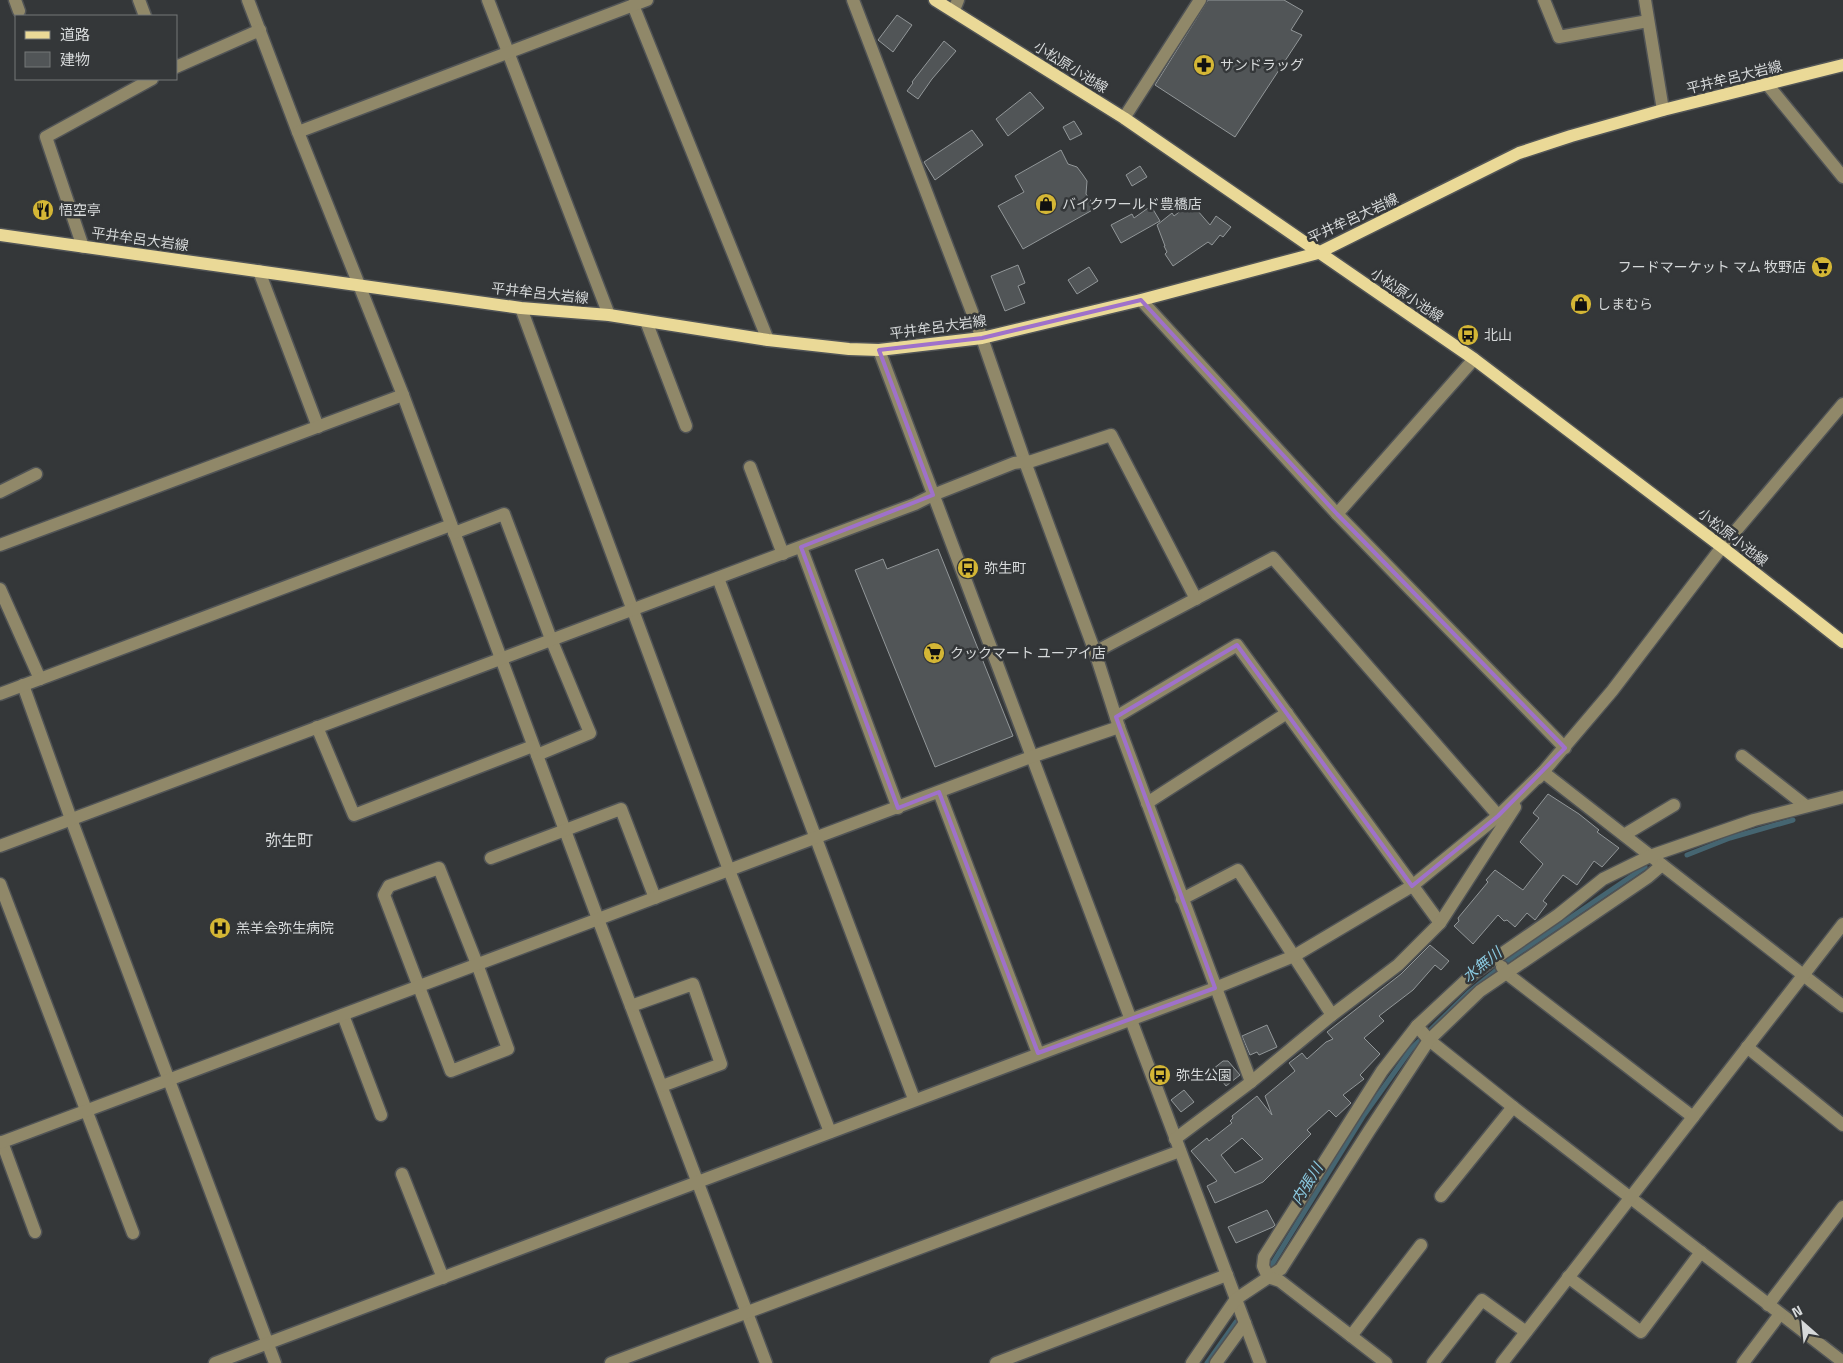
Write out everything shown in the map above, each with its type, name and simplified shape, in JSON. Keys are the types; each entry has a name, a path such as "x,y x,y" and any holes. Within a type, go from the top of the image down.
{"main road":[{"name":"小松原小池線","path":"935,0 956,5 1474,359 1722,547 1843,642"},
{"name":"平井牟呂大岩線","path":"0,236 521,308 609,315 768,340 849,349 879,350 982,338 1141,300 1318,253 1519,153 1663,110 1843,65"}],"street":[{"path":"139,0 145,15"},
{"path":"248,0 298,132 403,395 500,658 766,1363"},
{"path":"488,0 609,315"},
{"path":"298,132 508,54 646,0"},
{"path":"853,0 982,338 1182,900 1251,1082"},
{"path":"1124,118 1200,0"},
{"path":"1544,0 1559,37 1648,21"},
{"path":"1645,0 1663,110"},
{"path":"633,5 768,340"},
{"path":"178,66 260,30"},
{"path":"83,247 46,137 150,80"},
{"path":"1768,84 1843,177"},
{"path":"259,271 318,427"},
{"path":"1141,300 1337,514 1564,748"},
{"path":"521,308 729,870 830,1132"},
{"path":"646,321 686,426"},
{"path":"879,350 1260,1363"},
{"path":"1337,514 1474,359"},
{"path":"0,545 403,395"},
{"path":"1175,1139 1251,1082 1398,965 1440,923 1501,820 1612,691 1722,547 1843,404"},
{"path":"0,846 783,554 915,504 1014,463 1032,461 1111,435 1196,599"},
{"path":"750,467 783,554"},
{"path":"0,492 36,474"},
{"path":"0,694 452,529 504,514 551,639 590,732 354,815 317,727"},
{"path":"801,547 898,808"},
{"path":"1095,652 1273,558 1501,820"},
{"path":"718,578 914,1099"},
{"path":"0,589 40,678"},
{"path":"35,1232 1,1143 898,808 1118,722 1237,645 1440,923"},
{"path":"23,685 168,1080 276,1363"},
{"path":"1147,803 1286,713"},
{"path":"1742,756 1806,806"},
{"path":"1542,772 1843,1006"},
{"path":"940,792 1038,1053"},
{"path":"1386,1363 1280,1281 1268,1277 1263,1266 1264,1257 1382,1071 1417,1026 1474,973 1558,915 1603,879 1650,856 1754,820 1843,797"},
{"path":"1624,836 1674,804"},
{"path":"490,858 621,808 655,898"},
{"path":"215,1363 699,1182 914,1099 1215,988 1294,956 1412,886 1501,820"},
{"path":"1192,1363 1236,1299 1280,1269 1430,1040 1480,991 1648,877 1662,865"},
{"path":"439,868 478,964 508,1049 450,1071 418,986 384,895 389,886 439,868"},
{"path":"1182,900 1238,870 1332,1016"},
{"path":"0,884 133,1233"},
{"path":"1502,1363 1843,924"},
{"path":"1497,958 1506,973 1693,1117"},
{"path":"631,1006 693,984 721,1064 662,1086"},
{"path":"343,1015 381,1114"},
{"path":"1417,1026 1430,1040 1513,1107 1843,1362"},
{"path":"1747,1047 1843,1124"},
{"path":"1441,1196 1513,1107"},
{"path":"611,1363 1180,1151"},
{"path":"402,1174 442,1278"},
{"path":"1768,1305 1843,1207"},
{"path":"1351,1336 1421,1245"},
{"path":"1568,1277 1641,1332 1701,1252"},
{"path":"996,1363 1227,1275"},
{"path":"1433,1363 1482,1300 1526,1332"},
{"path":"1743,1363 1780,1314"},
{"path":"1216,1363 1245,1323"}],"highlighted area":[{"path":"1141,300 1337,514 1565,748 1498,816 1412,886 1237,645 1116,717 1215,988 1038,1053 939,792 898,808 801,547 933,495 879,350 982,338"}],"building":[{"path":"1208,0 1284,0 1303,11 1291,30 1302,35 1235,137 1155,85"},
{"path":"897,15 912,25 893,52 878,40"},
{"path":"944,41 956,51 918,99 907,91"},
{"path":"1030,92 1044,108 1008,136 996,119"},
{"path":"1074,121 1082,134 1070,140 1063,127"},
{"path":"972,130 983,145 935,180 924,162"},
{"path":"1061,150 1068,164 1077,167 1087,181 1086,194 1096,208 1023,249 998,206 1024,192 1015,176"},
{"path":"1140,166 1147,177 1132,186 1126,175"},
{"path":"1191,203 1210,225 1216,216 1231,227 1223,237 1220,235 1212,245 1208,242 1173,266 1165,254 1167,252 1157,225 1172,213 1174,216"},
{"path":"1151,206 1160,221 1121,243 1111,225 1132,214 1134,218"},
{"path":"1018,265 1025,283 1018,286 1025,303 1005,311 991,276"},
{"path":"1089,267 1098,281 1077,294 1068,280"},
{"name":"クックマート ユーアイ店","path":"938,549 1013,736 935,767 855,570 883,559 887,569"},
{"path":"1548,794 1579,814 1599,830 1597,832 1619,848 1602,867 1594,861 1577,885 1563,875 1543,901 1547,904 1535,920 1527,913 1515,927 1498,915 1473,944 1454,926 1459,921 1458,918 1488,882 1486,880 1495,870 1523,890 1543,864 1520,842 1539,818 1533,813"},
{"path":"1430,945 1449,961 1441,970 1435,965 1413,990 1379,1016 1384,1021 1364,1038 1380,1054 1360,1075 1364,1079 1343,1095 1351,1103 1336,1117 1329,1110 1307,1130 1311,1134 1263,1182 1215,1203 1207,1186 1217,1181 1191,1151 1207,1138 1209,1141 1232,1123 1230,1121 1233,1118 1232,1116 1257,1096 1272,1115 1265,1096 1295,1071 1289,1063 1302,1053 1307,1059 1326,1042 1333,1039 1327,1032 1401,974","holes":["1242,1138 1263,1159 1235,1173 1221,1155"]},
{"path":"1267,1025 1277,1047 1259,1055 1257,1052 1250,1055 1242,1036"},
{"path":"1223,1061 1228,1061 1240,1075 1226,1086 1213,1069"},
{"path":"1184,1090 1194,1102 1181,1112 1171,1100"},
{"path":"1267,1210 1275,1225 1236,1243 1228,1227"}],"waterway":[{"name":"水無川","path":"1687,855 1730,838 1793,820"},
{"name":"水無川","path":"1271,1266 1364,1115 1411,1049 1468,993 1514,956 1645,867"},
{"name":"内張川","path":"1207,1363 1236,1322"}],"place":[{"name":"サンドラッグ","path":"1204,65"},
{"name":"バイクワールド豊橋店","path":"1046,204"},
{"name":"悟空亭","path":"43,210"},
{"name":"フードマーケット マム 牧野店","path":"1822,267"},
{"name":"しまむら","path":"1581,304"},
{"name":"北山","path":"1468,335"},
{"name":"弥生町","path":"968,568"},
{"name":"クックマート ユーアイ店","path":"934,653"},
{"name":"羔羊会弥生病院","path":"220,928"},
{"name":"弥生公園","path":"1160,1075"}],"district":[{"name":"弥生町","path":"289,840"}]}
